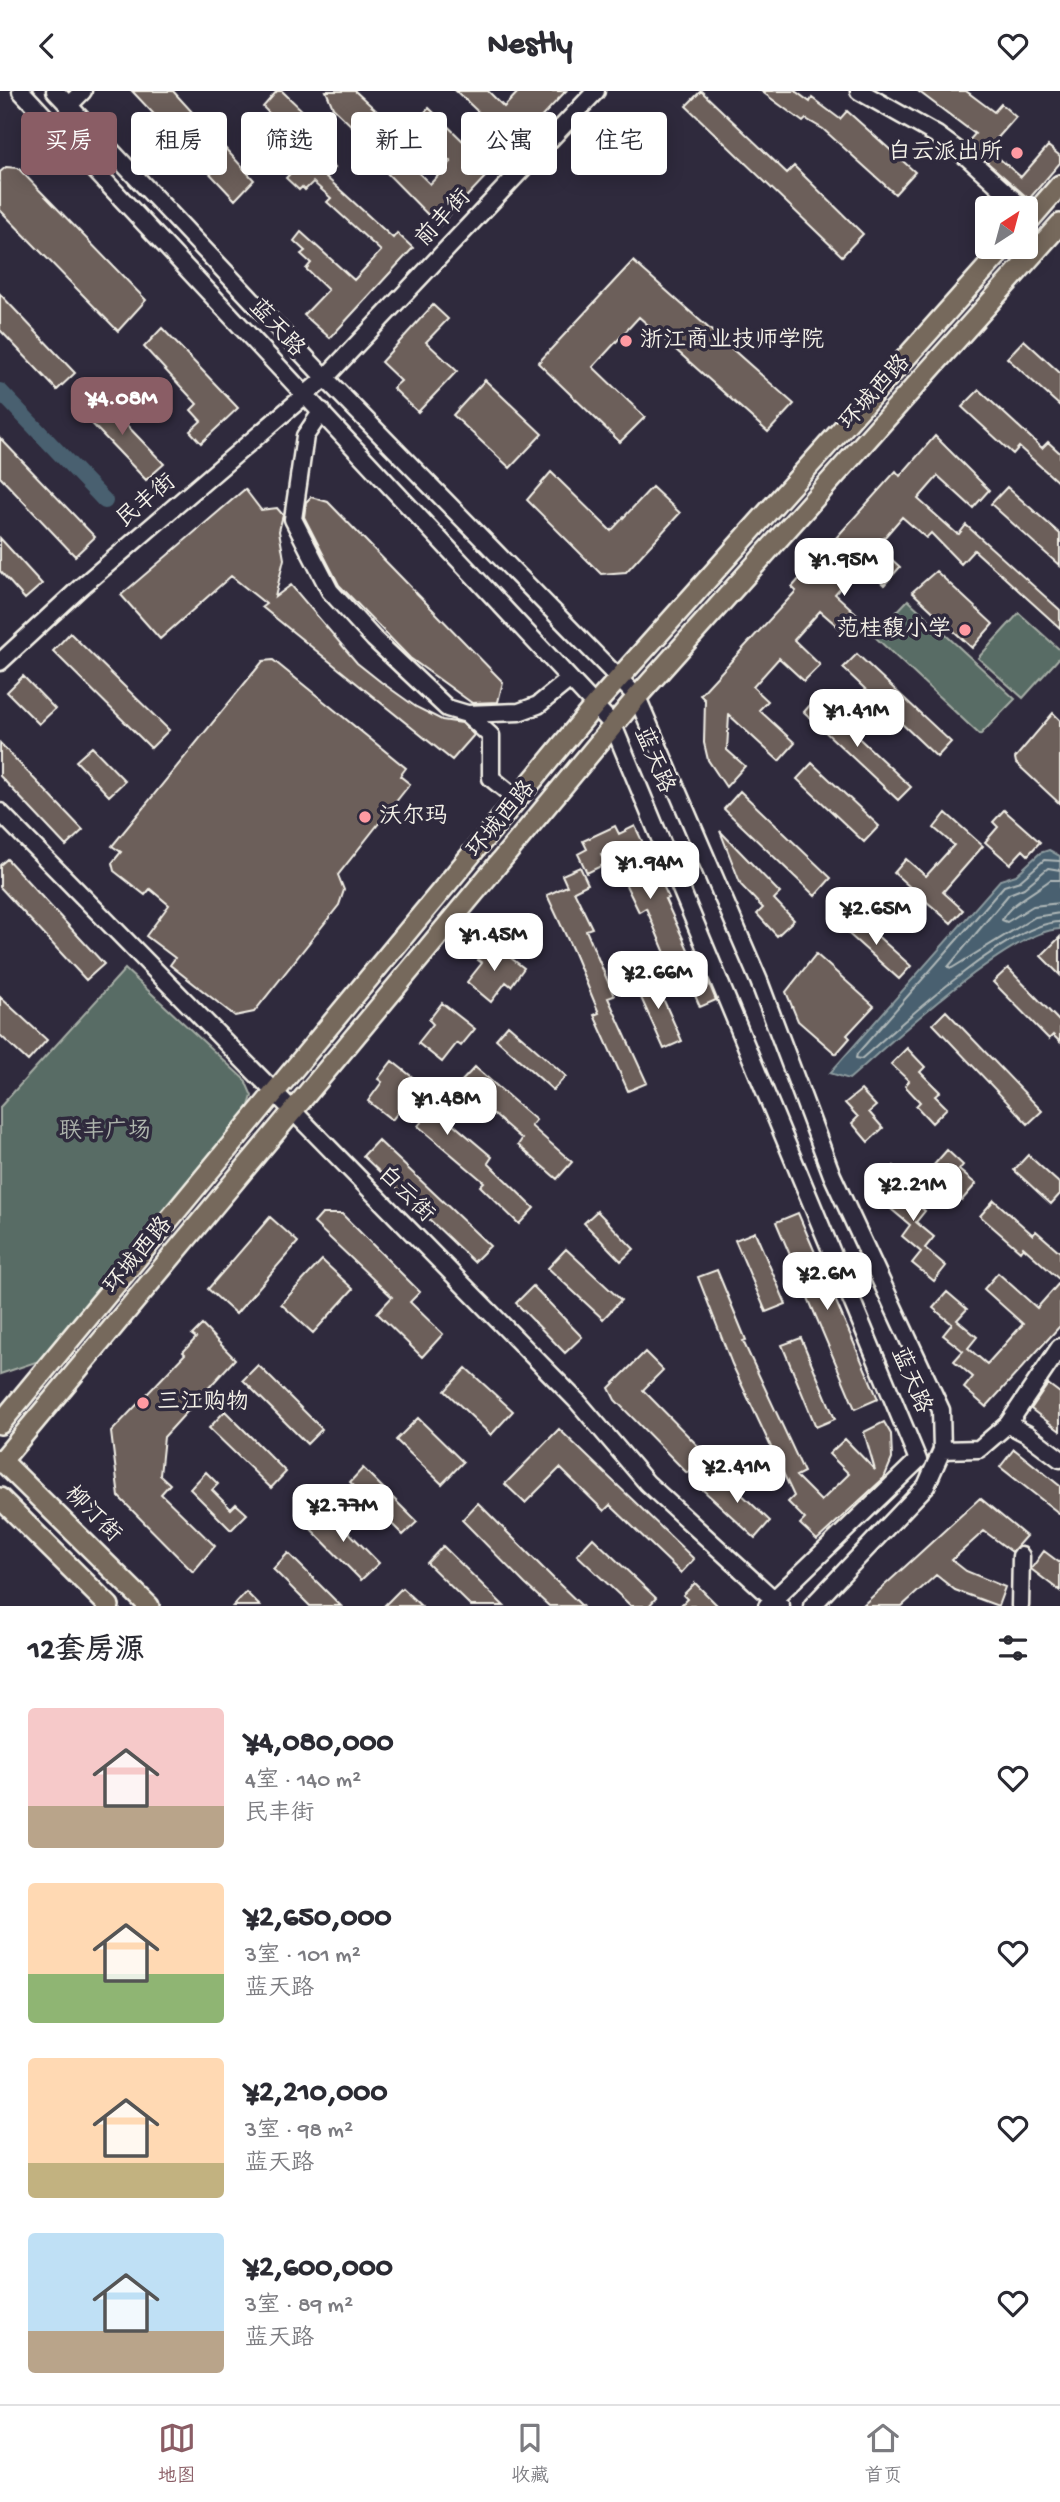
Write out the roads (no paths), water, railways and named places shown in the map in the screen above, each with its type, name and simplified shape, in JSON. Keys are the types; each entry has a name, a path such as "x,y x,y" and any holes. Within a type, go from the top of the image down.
{"main road":[{"path":"1038,204 1060,185"},
{"name":"环城西路","path":"1,1461 613,725 1060,224"},
{"name":"环城西路","path":"0,1424 595,705 994,259"},
{"name":"柳汀街","path":"1,1461 149,1606"},
{"path":"0,1498 109,1606"}],"street":[{"name":"蓝天路","path":"21,91 613,725 918,1460 774,1604"},
{"name":"蓝天路","path":"55,91 325,378 637,698 759,981 832,1175 941,1410 942,1450 926,1486 812,1606"},
{"path":"68,106 83,91"},
{"name":"前丰街","path":"325,378 596,91"},
{"path":"859,91 937,135 968,158 1007,196"},
{"name":"民丰街","path":"0,662 81,587 325,378"},
{"path":"322,411 305,436 293,519 330,591 374,639 447,708 467,714 519,712 538,705 570,679"},
{"path":"467,714 491,736 491,778 517,799"},
{"name":"白云街","path":"0,812 578,1402 647,1483 774,1604"},
{"path":"942,1450 979,1449 1008,1424 1060,1347"},
{"path":"1008,1424 1027,1434 1060,1459"},
{"path":"1020,1606 1021,1556"}],"water":[{"path":"1049,850 1060,856 1060,929 1038,934 982,967 849,1079 830,1073 1000,880 1016,875 1040,853"}],"waterway":[{"path":"0,391 105,501"}],"place":[{"name":"白云派出所","path":"1017,153"},
{"name":"浙江商业技师学院","path":"626,341"},
{"name":"范桂馥小学","path":"965,630"},
{"name":"沃尔玛","path":"365,817"},
{"name":"三江购物","path":"143,1403"}],"park label":[{"name":"联丰广场","path":"105,1132"}]}
